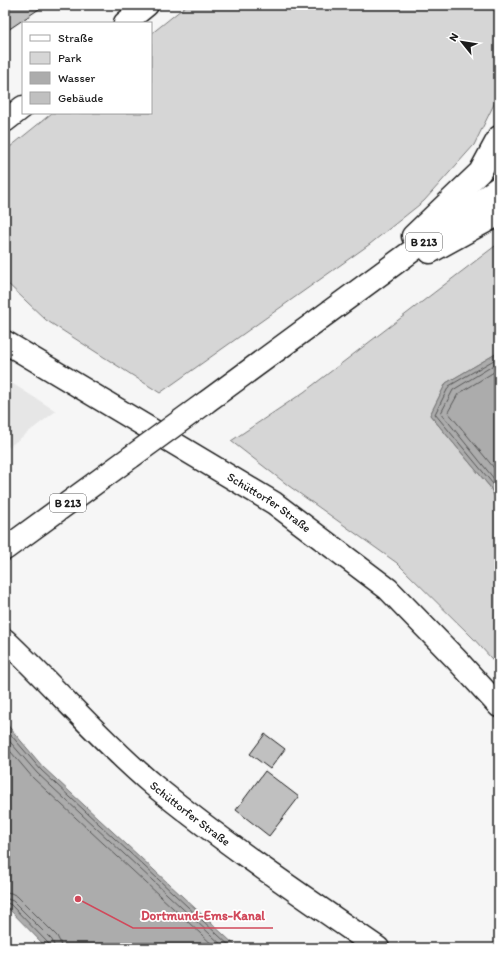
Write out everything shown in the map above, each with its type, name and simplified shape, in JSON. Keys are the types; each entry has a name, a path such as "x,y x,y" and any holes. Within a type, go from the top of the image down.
{"main road":[{"path":"126,22 147,5"},
{"path":"5,121 22,108"},
{"path":"348,298 480,172 499,137"},
{"name":"B 213","path":"5,549 499,187"},
{"path":"348,298 499,214"},
{"path":"5,326 58,375"},
{"name":"Schüttorfer Straße","path":"5,342 274,503 388,589 456,658 499,706"},
{"name":"Schüttorfer Straße","path":"5,640 104,739 151,783 206,828 378,948"}],"shaded area":[{"path":"5,379 56,411 5,450"}],"green space":[{"path":"187,5 499,5 499,94 474,145 424,201 370,244 160,393 46,320 5,281 5,151 51,114 152,114 152,33"},
{"path":"499,243 499,352 446,383 430,415 490,487 499,505 499,667 473,638 397,563 289,486 231,441 304,392"}],"water":[{"path":"499,352 499,505 490,487 430,415 446,383"},
{"path":"5,722 43,767 238,948 47,948 5,905"}],"building":[{"path":"5,5 45,5 5,32"},
{"path":"265,734 285,749 270,769 250,754"},
{"path":"265,771 299,797 269,836 236,810"}],"place":[{"name":"Dortmund-Ems-Kanal","path":"78,899"}]}
